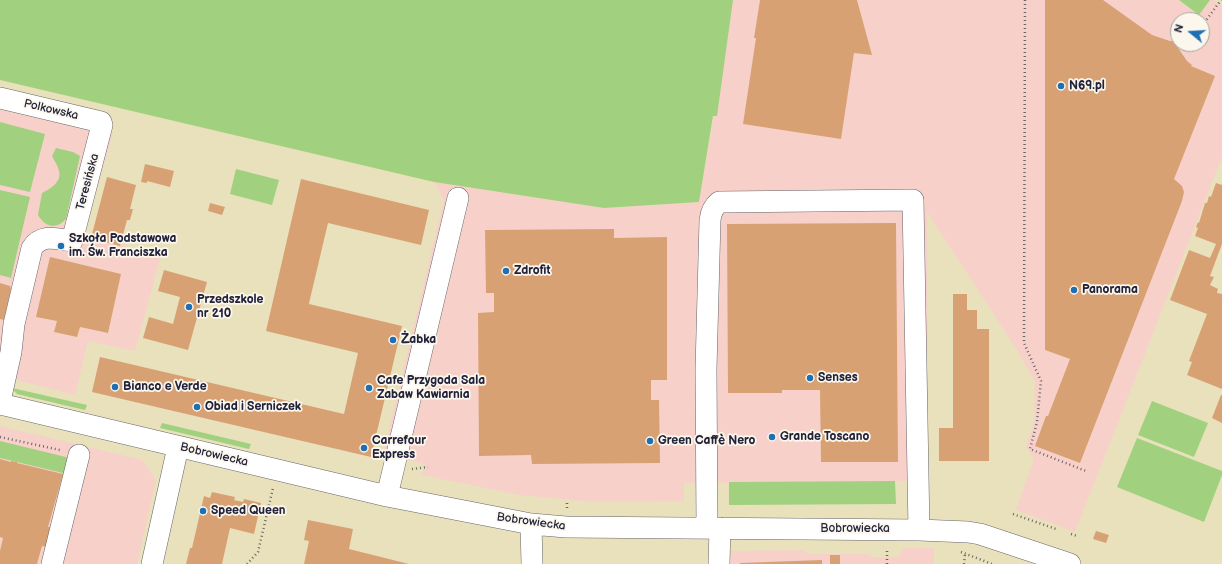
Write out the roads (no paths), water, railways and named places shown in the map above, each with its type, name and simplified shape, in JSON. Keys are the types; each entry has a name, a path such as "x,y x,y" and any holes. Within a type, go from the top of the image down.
{"street":[{"name":"Polkowska","path":"0,98 101,122"},
{"name":"Teresińska","path":"6,351 32,248 36,242 46,238 72,241 101,134 101,122"},
{"path":"387,496 458,198"},
{"path":"719,564 713,528 706,368 710,220 715,205 719,202 913,200 919,530"},
{"path":"0,402 6,351"},
{"name":"Bobrowiecka","path":"0,402 178,447 387,496 531,524 566,527 919,530 968,532 980,534 1070,564"},
{"path":"152,564 178,447"},
{"path":"52,564 80,455"},
{"path":"531,524 532,564"}],"place":[{"name":"N69.pl","path":"1061,86"},
{"name":"Szkoła Podstawowa im. Św. Franciszka","path":"61,246"},
{"name":"Zdrofit","path":"506,271"},
{"name":"Panorama","path":"1074,290"},
{"name":"Przedszkole nr 210","path":"189,307"},
{"name":"Żabka","path":"393,340"},
{"name":"Senses","path":"810,378"},
{"name":"Bianco e Verde","path":"115,387"},
{"name":"Cafe Przygoda Sala Zabaw Kawiarnia","path":"369,388"},
{"name":"Obiad i Serniczek","path":"197,407"},
{"name":"Grande Toscano","path":"772,437"},
{"name":"Green Caffè Nero","path":"650,441"},
{"name":"Carrefour Express","path":"364,448"},
{"name":"Speed Queen","path":"203,511"}]}
